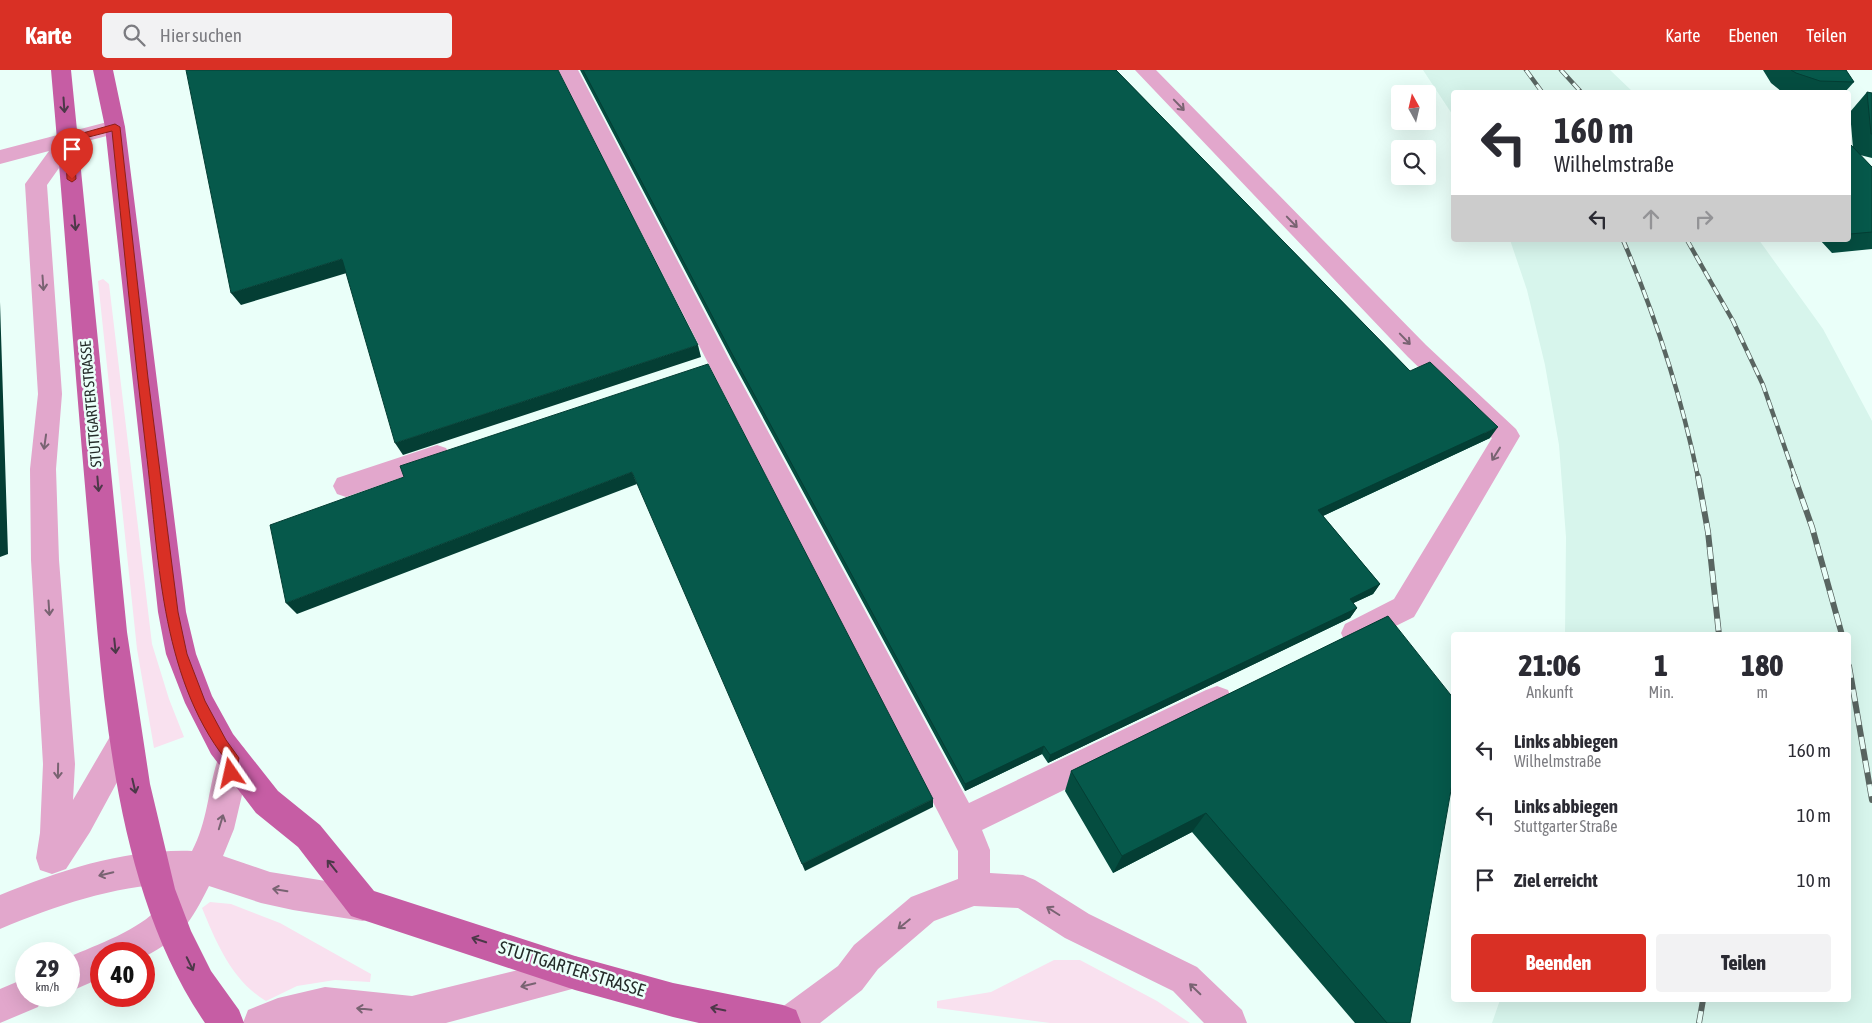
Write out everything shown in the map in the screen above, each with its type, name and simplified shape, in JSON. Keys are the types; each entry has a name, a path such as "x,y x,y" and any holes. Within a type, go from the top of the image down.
{"main road":[{"name":"STUTTGARTER STRASSE","path":"61,70 103,540 126,738 132,780 154,866"},
{"path":"104,70 115,127 172,612 181,654 200,703 222,744 266,802 308,836 363,904"},
{"path":"154,866 170,920 214,1008 226,1023"},
{"name":"STUTTGARTER STRASSE","path":"363,904 575,973 673,1000 783,1023"}],"street":[{"path":"568,70 710,366 962,824 974,850 974,889"},
{"path":"1145,70 1417,351 1507,436 1404,608 1333,643"},
{"path":"0,157 115,127"},
{"path":"52,858 56,833 59,764 42,469 50,394 36,184 68,140"},
{"path":"346,486 456,449"},
{"path":"962,824 1236,690"},
{"path":"9,908 52,858 79,821 126,738"},
{"path":"136,942 170,920 203,868 219,829 227,803 233,758"},
{"name":"STUTTGARTER STRASSE","path":"9,908 91,878 154,866 203,868 233,874 269,888 363,904"},
{"path":"791,1023 850,978 866,957 923,909 974,889 1023,892 1078,926 1185,979 1229,1023"},
{"path":"261,1023 278,1016 325,1006 412,1014 575,973"},
{"path":"0,1007 15,1000"}],"shaded area":[{"path":"1423,70 1610,70 1631,90 1451,90 1451,112 1436,90 1436,85 1433,85"},
{"path":"1511,242 1760,242 1823,329 1872,421 1872,1023 1492,1023 1499,1002 1851,1002 1851,632 1565,632 1566,537 1559,445 1545,365 1527,290"},
{"path":"103,279 109,284 152,644 169,699 184,737 154,748 137,649 98,281"},
{"path":"210,902 231,904 280,923 371,974 370,982 335,980 297,986 266,1001 244,983 226,960 202,908"},
{"path":"1054,960 1080,960 1157,1001 1190,1023 1050,1023 937,1008 937,1001 991,992"}],"building":[{"path":"186,70 558,70 698,345 395,443 342,259 231,293"},
{"path":"583,70 1116,70 1410,371 1430,362 1498,427 1318,510 1380,584 1350,599 1357,608 1050,755 1044,746 965,784 730,350"},
{"path":"1791,70 1846,70 1854,82 1820,81"},
{"path":"1867,92 1872,93 1872,134 1871,134"},
{"path":"1851,145 1872,167 1872,232 1851,234"},
{"path":"708,364 933,799 802,864 632,472 286,603 270,525 404,477 400,466"},
{"path":"1388,616 1451,695 1451,790 1410,1023 1387,1023 1206,813 1122,856 1071,771"}],"railway":[{"path":"1526,70 1541,90"},
{"path":"1561,70 1579,90"},
{"path":"1624,242 1657,327 1676,386 1698,477"},
{"path":"1688,242 1733,321 1763,385 1795,477"},
{"path":"1698,476 1708,532 1719,632"},
{"path":"1794,476 1812,527 1841,632"},
{"path":"1851,678 1872,800"},
{"path":"1699,1023 1703,1002"}],"route":[{"path":"72,179 68,140 115,127 172,612 181,654 200,703 222,744 233,758 231,773"}]}
